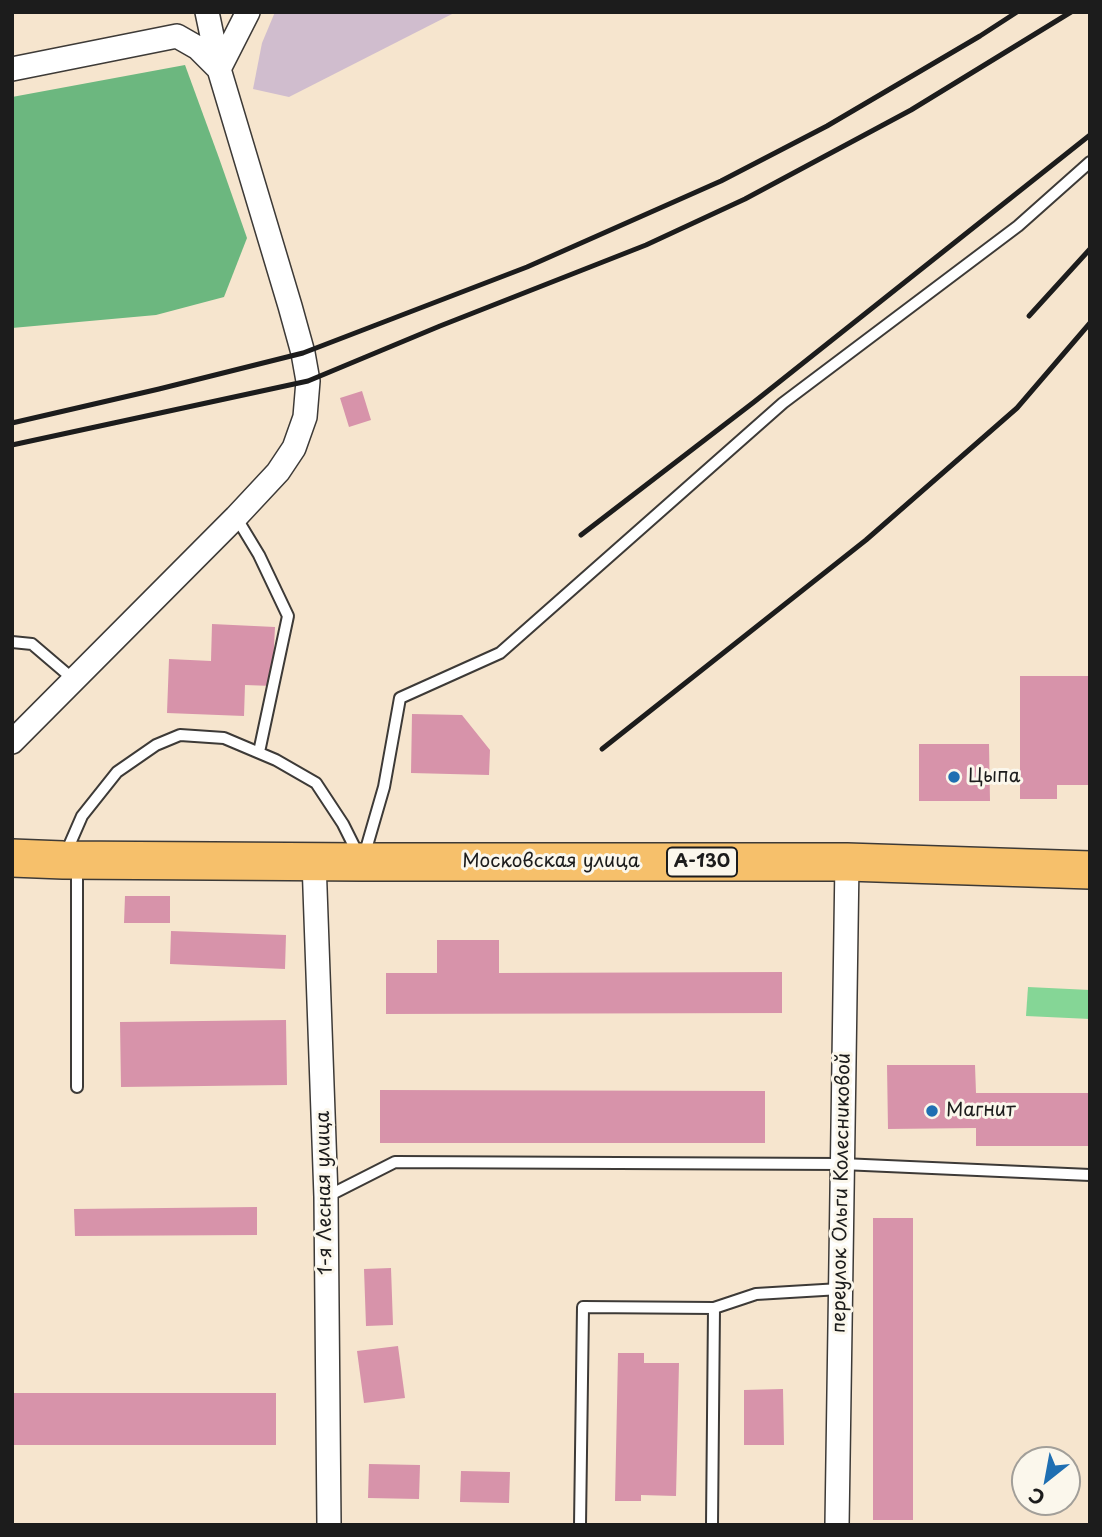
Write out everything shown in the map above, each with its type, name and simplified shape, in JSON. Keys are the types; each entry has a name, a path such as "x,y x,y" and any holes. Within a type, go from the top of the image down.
{"main road":[{"name":"Московская улица","path":"12,858 362,862 848,862 1090,870"}],"street":[{"path":"12,742 278,472 294,448 305,417 308,381 290,306 219,69 207,12"},
{"path":"219,69 248,12"},
{"path":"12,69 177,36 198,48 219,69"},
{"name":"1-я Лесная улица","path":"314,861 326,1198 329,1525"},
{"name":"переулок Ольги Колесниковой","path":"837,1525 848,862"}],"lane":[{"path":"362,862 384,787 400,698 500,653 783,403 1018,226 1090,162"},
{"path":"236,517 259,555 288,616 259,752"},
{"path":"12,642 32,644 73,679"},
{"path":"77,1087 70,860 82,816 117,772 156,745 180,736 224,738 276,760 317,783 362,862"},
{"path":"326,1198 395,1162 842,1164 1090,1175"},
{"path":"580,1525 583,1307 714,1308 756,1294 840,1289"},
{"path":"712,1525 714,1308"}],"shaded area":[{"path":"275,12 456,12 289,97 253,89 262,43"}],"green space":[{"path":"185,65 247,238 224,297 156,315 12,328 12,97"},
{"path":"1028,987 1090,990 1090,1019 1026,1016"}],"building":[{"path":"362,391 371,420 349,427 340,398"},
{"path":"212,624 275,627 272,686 245,685 244,716 167,713 169,659 211,661"},
{"path":"1020,676 1090,676 1090,785 1057,785 1057,799 1020,799"},
{"path":"412,714 462,715 490,750 489,775 411,773"},
{"name":"Цыпа","path":"919,744 989,744 990,801 919,801"},
{"path":"125,896 170,896 170,923 124,923"},
{"path":"171,931 286,935 285,969 170,964"},
{"path":"437,940 499,940 499,973 782,972 782,1013 386,1014 386,973 437,973"},
{"path":"286,1020 287,1085 121,1087 120,1022"},
{"path":"887,1065 975,1065 976,1093 1090,1093 1090,1146 976,1146 976,1128 888,1129"},
{"path":"380,1090 765,1091 765,1143 380,1143"},
{"path":"257,1207 257,1235 75,1236 74,1209"},
{"path":"873,1218 913,1218 913,1520 873,1520"},
{"path":"391,1268 393,1325 366,1326 364,1269"},
{"path":"398,1346 405,1398 364,1403 357,1351"},
{"path":"618,1353 644,1353 644,1363 679,1363 676,1496 641,1495 641,1501 615,1501"},
{"path":"783,1389 784,1445 744,1445 744,1390"},
{"path":"12,1393 276,1393 276,1445 12,1445"},
{"path":"369,1464 420,1465 419,1499 368,1498"},
{"path":"461,1471 510,1472 509,1503 460,1502"}],"railway":[{"path":"12,423 303,353 527,267 721,181 827,126 1017,12"},
{"path":"12,445 308,381 646,245 745,199 911,110 1071,12"},
{"path":"581,535 754,402 1090,135"},
{"path":"1029,316 1090,249"},
{"path":"602,749 866,540 1017,408 1090,323"}],"place":[{"name":"Цыпа","path":"954,777"},
{"name":"Магнит","path":"932,1111"}]}
